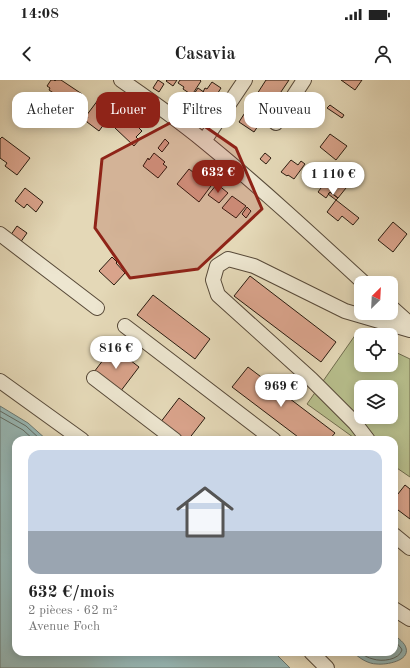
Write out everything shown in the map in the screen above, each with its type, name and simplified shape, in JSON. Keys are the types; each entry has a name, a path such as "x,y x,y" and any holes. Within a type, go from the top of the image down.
{"street":[{"path":"121,80 168,113 204,141 356,276"},
{"path":"204,141 244,80"},
{"path":"296,92 304,80"},
{"path":"0,234 97,308"},
{"path":"365,436 356,423 218,295 213,280 217,266 228,259 254,266 345,311 410,330"},
{"path":"398,313 410,324"},
{"path":"124,326 269,436"},
{"path":"94,378 170,436"},
{"path":"0,381 76,436"},
{"path":"398,538 410,548"},
{"path":"398,612 410,620"},
{"path":"316,656 327,668"}],"highlighted area":[{"path":"187,114 236,148 262,209 198,269 130,278 95,228 102,159"}],"green space":[{"path":"354,337 354,372 398,372 398,353 410,359 410,477 398,469 398,436 351,436 307,404"}],"water":[{"path":"0,406 28,423 43,436 12,436 12,656 278,656 290,668 0,668"},
{"path":"398,638 403,642 406,648 406,652 401,659 391,663 374,664 358,656 398,656"}],"building":[{"path":"51,80 61,80 79,92 52,92 47,86"},
{"path":"158,80 164,84 159,92 153,88"},
{"path":"177,80 173,86 166,81"},
{"path":"180,80 201,81 194,92 188,92 183,89 184,87 178,83"},
{"path":"266,80 289,80 281,92 258,92"},
{"path":"341,80 362,80 355,90"},
{"path":"212,82 221,88 218,92 203,92 205,88 207,89"},
{"path":"198,88 204,92 195,92"},
{"path":"96,103 96,128 101,128 99,131 88,123 88,113"},
{"path":"330,105 344,115 342,118 327,108"},
{"path":"244,114 244,125 239,122"},
{"path":"115,128 139,128 142,131 136,137 139,140 134,146"},
{"path":"248,128 257,128 254,132"},
{"path":"330,134 347,146 336,160 320,147"},
{"path":"2,137 30,158 17,175 5,166 7,163 0,158 0,139"},
{"path":"165,139 169,143 162,152 158,148"},
{"path":"154,153 165,162 163,164 167,167 158,178 143,166 148,158 149,160"},
{"path":"265,153 271,158 266,164 260,159"},
{"path":"291,160 298,165 301,161 305,164 294,179 281,172"},
{"path":"189,169 211,186 199,202 177,184"},
{"path":"330,176 346,188 338,198 330,192 326,198 318,192"},
{"path":"217,184 228,193 219,203 208,195"},
{"path":"25,188 43,202 36,212 27,204 24,208 15,201"},
{"path":"330,192 338,198 336,200 328,194"},
{"path":"232,196 246,206 236,218 222,208"},
{"path":"336,200 359,218 353,225 342,216 338,221 327,212"},
{"path":"247,207 251,211 246,218 242,214"},
{"path":"393,222 407,234 393,252 378,240"},
{"path":"17,226 27,233 20,243 10,236"},
{"path":"112,257 125,273 114,285 99,271"},
{"path":"250,276 336,342 321,362 234,296"},
{"path":"153,295 210,339 195,359 137,315"},
{"path":"113,347 139,367 120,392 94,372"},
{"path":"248,367 335,433 332,436 297,436 232,387"},
{"path":"179,398 205,418 191,436 178,436 160,423"},
{"path":"405,485 410,489 410,519 398,510 398,494"}]}
